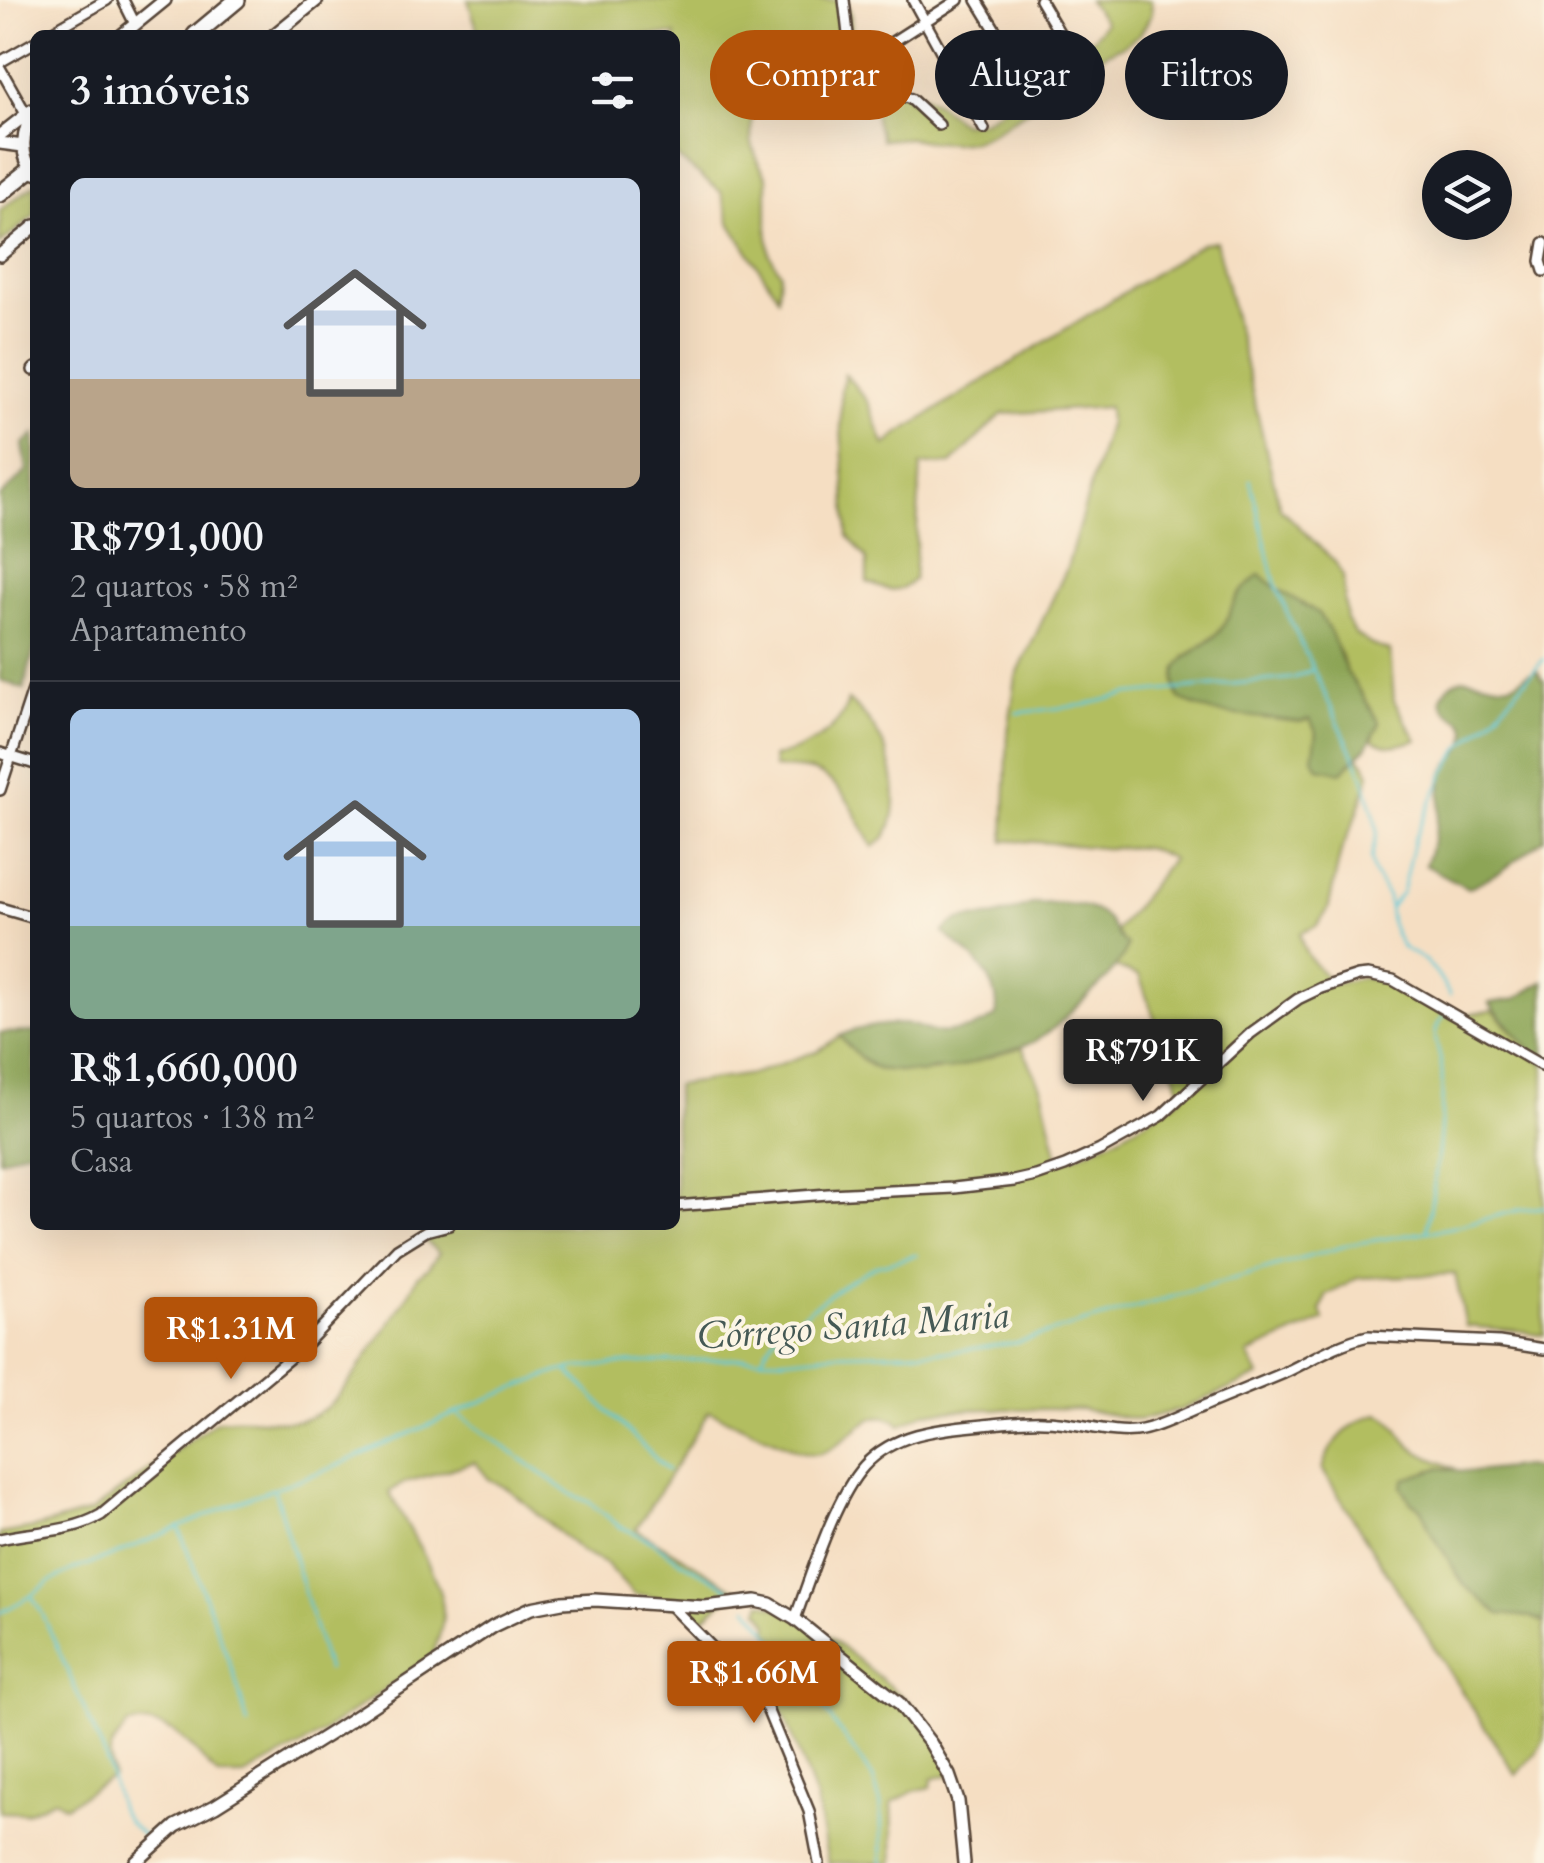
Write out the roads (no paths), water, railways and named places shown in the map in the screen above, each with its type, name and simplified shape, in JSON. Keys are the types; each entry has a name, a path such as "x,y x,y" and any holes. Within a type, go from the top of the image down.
{"highway":[{"path":"201,30 237,0"},
{"path":"0,194 30,173"}],"street":[{"path":"55,30 107,0"},
{"path":"122,0 135,24"},
{"path":"128,30 165,0"},
{"path":"280,30 318,0"},
{"path":"844,0 848,30"},
{"path":"913,0 984,129"},
{"path":"910,30 958,0"},
{"path":"977,0 995,30"},
{"path":"1040,0 1058,30"},
{"path":"30,45 0,65 30,108"},
{"path":"915,103 939,124"},
{"path":"0,135 30,112"},
{"path":"30,116 24,146 30,160"},
{"path":"0,144 24,146"},
{"path":"0,255 30,230"},
{"path":"1544,243 1544,271"},
{"path":"0,790 5,755 30,696"},
{"path":"5,755 30,762"},
{"path":"0,908 30,917"},
{"path":"680,1206 984,1186 1050,1171 1100,1150 1161,1116 1273,1016 1321,988 1358,976 1393,980 1544,1066"},
{"path":"0,1539 76,1526 101,1515 305,1346 397,1249 430,1230"},
{"path":"794,1619 842,1500 861,1469 900,1440 945,1428 1044,1420 1138,1431 1368,1336 1499,1342 1544,1350"},
{"path":"135,1863 176,1826 215,1806 468,1640 511,1616 544,1606 595,1600 705,1607 748,1600 770,1604 794,1619 899,1703 949,1774 958,1801 964,1863"},
{"path":"671,1606 751,1687 767,1709 809,1811 819,1863"}],"waterway":[{"path":"1250,480 1275,582 1362,773 1377,832 1371,859 1388,897 1396,936 1403,948 1434,970 1450,995"},
{"path":"1390,907 1402,892 1414,839 1445,772 1460,748 1492,719 1544,659"},
{"path":"1017,713 1085,705 1129,694 1294,678 1312,670"},
{"path":"1427,1230 1442,1112 1442,1072 1435,1035 1445,1014"},
{"name":"Córrego Santa Maria","path":"0,1613 75,1569 329,1469 557,1372 628,1363 954,1351 1015,1343 1352,1244 1544,1207"},
{"path":"761,1358 777,1333 844,1284 875,1266 917,1255"},
{"path":"567,1370 668,1471"},
{"path":"458,1414 619,1526 650,1540 739,1598"},
{"path":"274,1489 327,1670"},
{"path":"179,1528 235,1677 248,1725"},
{"path":"32,1597 105,1756 120,1810 145,1838 146,1846"},
{"path":"748,1607 873,1778 881,1805 882,1863"}]}
